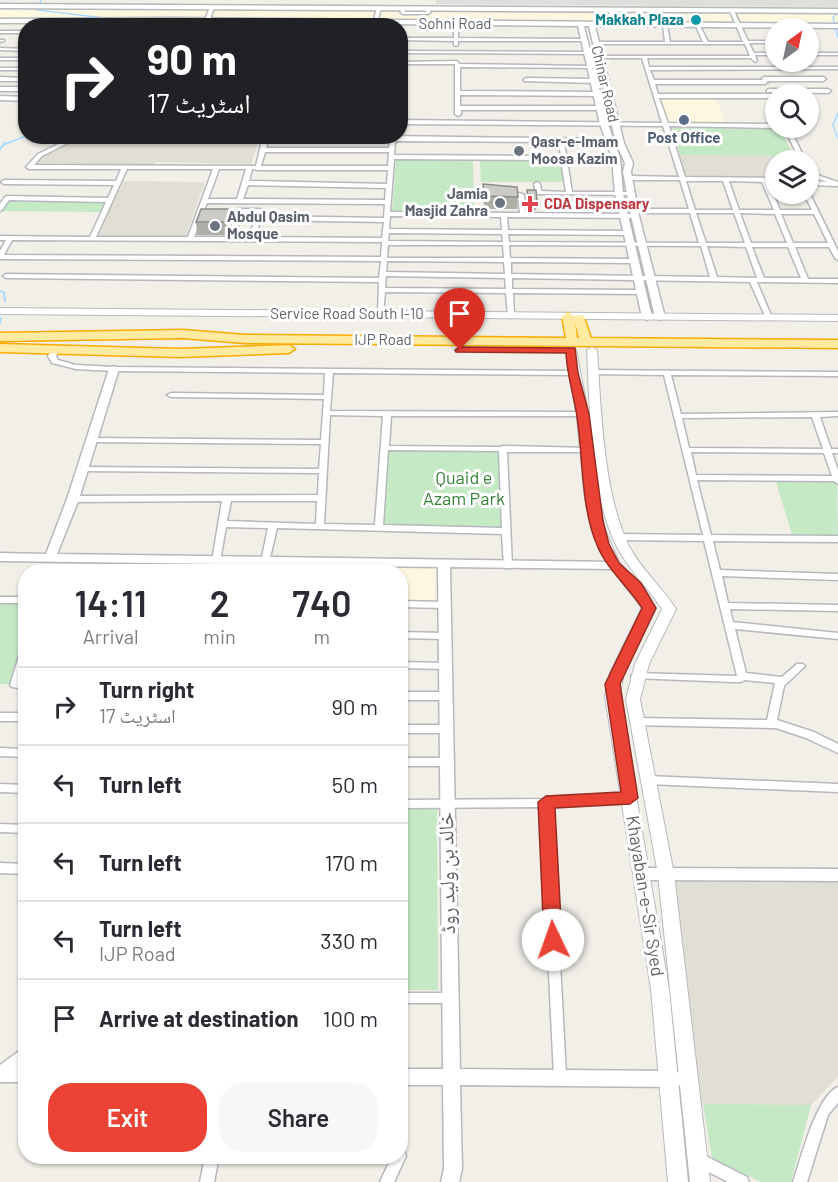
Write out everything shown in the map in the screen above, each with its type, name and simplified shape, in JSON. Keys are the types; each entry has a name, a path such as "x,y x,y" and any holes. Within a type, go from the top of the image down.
{"highway":[{"path":"573,316 589,346"},
{"path":"573,316 573,362"},
{"name":"IJP Road","path":"0,337 183,334 242,344 573,362 589,346 838,344"},
{"path":"32,336 52,340 111,343 107,346 82,346 55,351"},
{"path":"150,341 242,344 218,346 145,344 150,341"},
{"name":"IJP Road","path":"0,348 180,353 242,344"},
{"name":"IJP Road","path":"589,346 838,352"}],"main road":[{"name":"Service Road South I-10","path":"0,311 838,318"},
{"name":"Khayaban-e-Sir Syed","path":"589,346 608,497 619,537 632,561 654,585 669,609 662,628 636,676 633,699 666,874 700,1182"},
{"name":"Khayaban-e-Sir Syed","path":"573,362 583,414 596,521 603,544 614,566 636,586 649,608 613,684 660,989 678,1182"},
{"path":"573,362 593,372"}],"street":[{"path":"422,0 425,8"},
{"path":"0,6 118,3 212,7 261,3 380,4 402,8 456,9 838,11"},
{"path":"208,18 212,7"},
{"path":"456,9 457,123"},
{"path":"610,10 615,25"},
{"path":"732,11 766,84"},
{"name":"Sohni Road","path":"0,21 18,21"},
{"name":"Sohni Road","path":"408,24 838,26"},
{"name":"Chinar Road","path":"581,25 608,141 617,164 619,194 647,317"},
{"name":"Chinar Road","path":"592,25 615,124 629,163 628,178 635,214 649,280 660,317"},
{"path":"665,25 668,43"},
{"path":"698,26 716,57"},
{"path":"0,32 18,32"},
{"path":"408,39 585,40"},
{"path":"595,43 765,42"},
{"path":"660,43 666,57"},
{"path":"0,49 18,50"},
{"path":"408,52 588,53"},
{"path":"819,54 838,54"},
{"path":"600,57 765,55"},
{"path":"644,57 714,279"},
{"path":"690,57 694,68"},
{"path":"0,59 18,59"},
{"path":"408,63 592,67"},
{"path":"524,66 526,93"},
{"path":"647,68 838,68"},
{"path":"708,68 719,96"},
{"path":"0,69 18,69"},
{"path":"0,79 18,80"},
{"path":"652,82 823,79"},
{"path":"526,80 595,81"},
{"path":"0,89 18,89"},
{"path":"819,91 828,91"},
{"path":"458,93 598,94"},
{"path":"657,96 765,93"},
{"path":"0,98 18,99"},
{"path":"458,108 600,108"},
{"path":"408,122 765,126"},
{"path":"408,138 608,141"},
{"path":"477,139 478,158"},
{"path":"561,140 569,193"},
{"path":"63,144 42,154 29,166 391,168"},
{"path":"258,168 264,144"},
{"path":"380,314 393,144"},
{"path":"262,150 478,158 563,158"},
{"path":"93,237 125,167"},
{"path":"191,238 217,167"},
{"path":"240,201 250,167"},
{"path":"819,177 838,184"},
{"path":"628,178 764,179 775,211 805,280"},
{"path":"725,179 749,244 769,318"},
{"path":"4,182 118,183"},
{"path":"245,183 389,186"},
{"path":"819,183 838,184"},
{"path":"537,184 538,193 631,194"},
{"path":"498,195 521,195 523,215"},
{"path":"0,210 8,198 110,200"},
{"path":"205,201 388,202"},
{"path":"253,239 261,201"},
{"path":"811,204 838,258"},
{"path":"231,239 239,211 259,210"},
{"path":"258,218 624,216 691,210 814,212"},
{"path":"504,215 511,316"},
{"path":"386,231 627,233"},
{"path":"0,238 93,237 506,244 702,243 831,246"},
{"path":"10,238 0,256 633,261"},
{"path":"6,276 509,275 636,276 649,280 838,281"},
{"path":"382,290 641,292"},
{"path":"55,351 52,356 55,361 76,367 114,369 329,371 573,362"},
{"path":"50,558 73,499 114,369"},
{"path":"320,526 329,371"},
{"path":"593,372 838,375"},
{"path":"667,373 731,625 741,677"},
{"path":"171,395 327,397"},
{"path":"326,413 583,414"},
{"path":"379,527 387,414"},
{"path":"693,477 838,480 815,414"},
{"path":"677,416 838,414"},
{"path":"92,440 325,442"},
{"path":"385,448 588,450"},
{"path":"503,448 508,566"},
{"path":"687,450 838,451"},
{"path":"83,469 323,471"},
{"path":"216,561 227,498"},
{"path":"73,499 321,498"},
{"path":"223,524 506,531"},
{"path":"265,562 273,525"},
{"path":"619,537 838,539"},
{"path":"0,557 216,561 232,564"},
{"path":"254,564 265,562 614,566"},
{"name":"خالد بن ولید روڈ","path":"444,564 448,998 453,1169 450,1182"},
{"path":"718,573 838,577"},
{"path":"0,600 18,600"},
{"path":"408,604 444,605"},
{"path":"726,606 838,608"},
{"path":"731,625 838,636"},
{"path":"408,635 444,636"},
{"path":"408,665 445,666"},
{"path":"771,724 782,680 800,666"},
{"path":"636,676 741,677 782,680"},
{"path":"408,696 445,696"},
{"path":"0,717 18,717"},
{"path":"636,722 771,724 810,735 838,749"},
{"path":"408,729 445,729"},
{"path":"0,752 18,753"},
{"path":"408,762 445,762"},
{"path":"648,780 838,788"},
{"path":"0,788 18,789"},
{"path":"408,804 630,798"},
{"path":"546,802 560,1077"},
{"path":"0,828 18,829"},
{"path":"0,868 18,869"},
{"path":"643,874 838,875"},
{"path":"408,998 448,998"},
{"path":"0,1074 18,1059"},
{"path":"0,1074 18,1074"},
{"path":"408,1077 690,1079"},
{"path":"800,1182 823,1112 838,1093"},
{"path":"698,1160 742,1182"},
{"path":"207,1182 210,1164"},
{"path":"387,1182 395,1164"}],"shaded area":[{"path":"436,0 838,0 838,7 436,4"},
{"path":"0,9 838,14 838,25 819,25 819,18 765,18 765,24 408,22 408,18 0,19"},
{"path":"659,96 715,96 726,124 669,124"},
{"path":"70,144 258,144 251,164 155,162 152,168 32,166 46,154"},
{"path":"677,155 765,156 765,180 683,179"},
{"path":"124,181 205,182 186,236 95,236"},
{"path":"408,567 436,567 434,600 408,600"},
{"path":"666,874 838,875 838,1077 811,1105 693,1104"}],"green space":[{"path":"672,128 765,129 765,138 785,138 791,150 765,150 765,156 680,155"},
{"path":"396,158 473,160 474,214 392,214"},
{"path":"480,159 560,159 564,182 481,182"},
{"path":"9,199 107,201 101,212 2,211"},
{"name":"Quaid e Azam Park","path":"385,448 503,448 506,531 379,527"},
{"path":"775,478 837,479 838,539 793,538"},
{"path":"0,602 18,602 18,664 11,684 0,684"},
{"path":"408,809 437,809 438,990 408,990"},
{"path":"703,1104 811,1105 791,1182 761,1182 712,1159"}],"building":[{"path":"483,184 517,187 518,197 484,196"},
{"path":"527,190 536,190 537,201 528,201"},
{"path":"201,209 229,209 225,222 196,222"}],"waterway":[{"path":"37,10 105,18"},
{"path":"838,13 833,17 838,37"},
{"path":"838,113 833,125 838,138"},
{"path":"3,145 18,139"},
{"path":"0,149 3,145"},
{"path":"0,291 4,293 5,301"},
{"path":"0,323 1,318"}],"place":[{"name":"Makkah Plaza","path":"696,20"},
{"name":"Post Office","path":"684,120"},
{"name":"Qasr-e-Imam Moosa Kazim","path":"519,151"},
{"name":"Jamia Masjid Zahra","path":"500,203"},
{"name":"CDA Dispensary","path":"530,204"},
{"name":"Abdul Qasim Mosque","path":"215,226"}],"route":[{"path":"460,350 571,350 572,373 583,414 596,521 603,544 614,566 636,586 649,608 641,630 626,652 613,684 612,696 630,798 546,802 553,940"}]}
